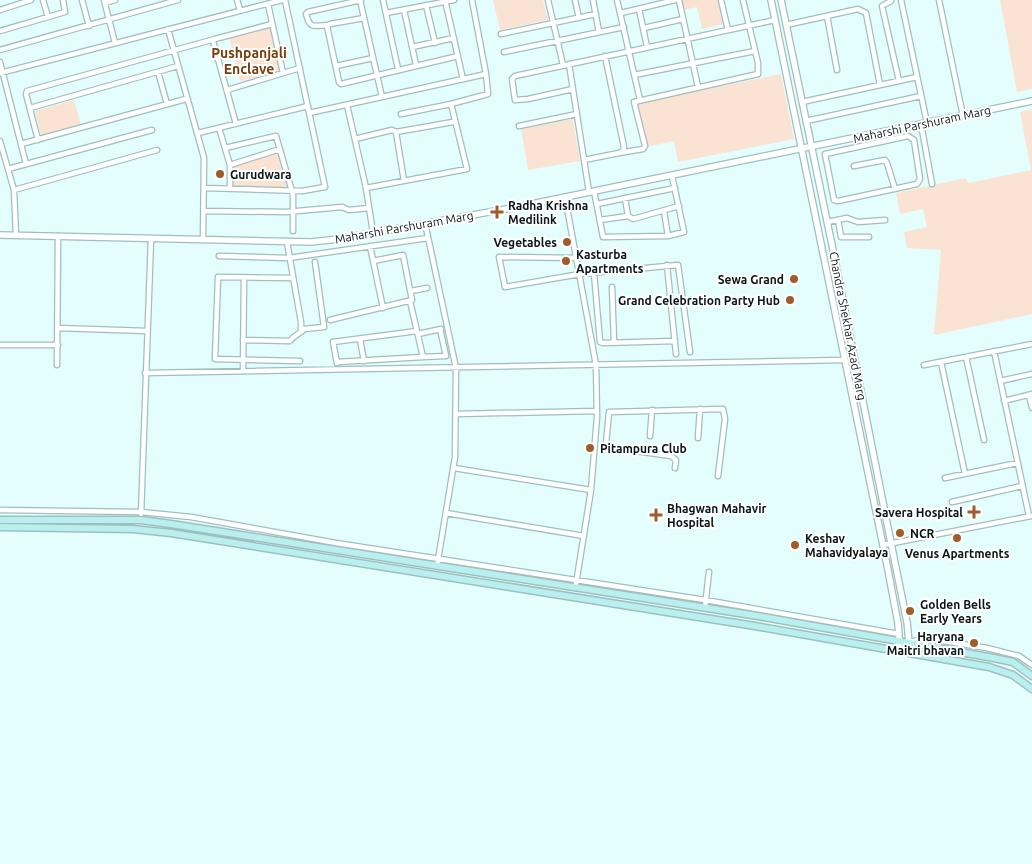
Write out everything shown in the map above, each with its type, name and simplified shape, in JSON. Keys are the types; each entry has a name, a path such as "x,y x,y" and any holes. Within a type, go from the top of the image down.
{"main road":[{"path":"0,520 140,520 437,566 576,584 605,592 705,604 899,638 910,642 1013,662 1032,676"},
{"path":"0,526 133,529 170,533 755,626 988,666 1005,671 1021,680 1032,690"},
{"path":"603,602 605,592"}],"street":[{"path":"0,10 31,0"},
{"path":"43,0 48,17"},
{"path":"0,31 65,12 63,0"},
{"path":"82,0 88,26"},
{"path":"115,0 104,2 115,43"},
{"path":"0,50 178,0"},
{"path":"238,0 240,10"},
{"path":"1,73 168,28 284,0 325,187 302,191 204,188"},
{"path":"364,18 328,25 311,26 306,14 361,0 382,97"},
{"path":"383,0 398,69"},
{"path":"386,13 454,0"},
{"path":"402,114 488,94 472,0"},
{"path":"548,0 563,65"},
{"path":"575,0 578,18"},
{"path":"593,0 599,32"},
{"path":"617,0 640,100"},
{"path":"620,13 677,0 688,38 698,87"},
{"path":"721,0 728,30"},
{"path":"584,160 643,149 644,146 634,102 758,74 759,70 743,0"},
{"name":"Chandra Shekhar Azad Marg","path":"771,0 883,545 900,651"},
{"name":"Chandra Shekhar Azad Marg","path":"781,0 828,222 910,642 910,653"},
{"path":"899,81 882,6 890,1 902,0 921,96 932,184"},
{"path":"939,0 963,116"},
{"path":"446,1 463,79"},
{"path":"268,4 283,73"},
{"path":"426,5 435,42"},
{"path":"639,9 647,47"},
{"path":"573,89 515,100 513,77 749,25 827,16 858,9 866,13 880,85"},
{"path":"404,10 416,65"},
{"path":"501,34 596,14"},
{"path":"827,16 837,70"},
{"path":"644,28 683,19"},
{"path":"38,140 26,94 27,91 272,24"},
{"path":"328,25 341,84 458,56"},
{"path":"504,52 624,27"},
{"path":"168,28 186,99 198,133 204,158 203,240"},
{"path":"412,47 454,38"},
{"path":"215,39 213,42 236,124"},
{"path":"634,75 755,51"},
{"path":"606,56 624,147 623,151 619,153"},
{"path":"336,66 373,58"},
{"path":"0,62 1,73 26,164"},
{"path":"569,64 584,160 597,204 603,237 668,236 684,232 672,176"},
{"path":"30,108 178,66"},
{"path":"227,90 300,68"},
{"path":"158,72 167,104"},
{"path":"309,113 486,74"},
{"path":"802,102 917,77"},
{"path":"806,121 921,96"},
{"path":"21,144 186,99"},
{"name":"Maharshi Parshuram Marg","path":"0,235 311,242 425,224 592,192 1032,101"},
{"path":"366,188 467,169 451,104"},
{"path":"347,105 366,188 373,233"},
{"path":"198,133 308,106"},
{"path":"519,126 577,114"},
{"path":"354,139 392,130 396,132 453,122 455,120"},
{"path":"220,128 230,164 230,188"},
{"path":"8,169 152,130"},
{"path":"396,132 404,181"},
{"path":"225,148 274,135 278,138 292,190 293,231"},
{"path":"823,202 838,201 917,184 920,179 914,140 908,136 825,154 834,200"},
{"path":"0,141 14,190 16,236"},
{"path":"230,164 280,149"},
{"path":"14,190 157,150"},
{"path":"854,166 885,160 895,189"},
{"path":"597,204 675,188"},
{"path":"565,197 596,366 596,411 591,490 576,584"},
{"path":"625,198 628,216"},
{"path":"600,220 628,216 633,219 678,206"},
{"path":"204,211 293,212 342,207 349,210 369,208"},
{"path":"664,211 668,236"},
{"path":"828,222 847,218 858,222 885,220"},
{"path":"838,220 841,237 869,237"},
{"path":"425,224 456,368 455,458 437,566"},
{"path":"57,365 58,236"},
{"path":"219,256 289,258 428,238"},
{"path":"140,520 151,239"},
{"path":"287,242 301,322 301,333"},
{"path":"370,246 382,308"},
{"path":"373,261 403,255 411,291 412,300 410,301 423,357"},
{"path":"577,258 499,257 505,287 580,274 677,265 679,266 690,352"},
{"path":"244,340 290,341 293,336 301,333 304,328 324,327 315,262"},
{"path":"667,266 676,354"},
{"path":"594,273 600,342"},
{"path":"292,278 218,277 215,359 300,361"},
{"path":"243,371 244,278"},
{"path":"411,291 428,288"},
{"path":"612,288 614,342"},
{"path":"330,320 410,301"},
{"path":"58,328 147,331"},
{"path":"338,370 333,342 447,328"},
{"path":"337,362 446,356 440,329"},
{"path":"360,339 364,361"},
{"path":"592,342 675,341"},
{"path":"924,365 1032,344"},
{"path":"0,345 58,345"},
{"path":"883,545 1030,516 994,351"},
{"path":"966,357 984,440"},
{"path":"145,373 845,360"},
{"path":"941,362 965,474"},
{"path":"1000,381 1032,374"},
{"path":"1004,401 1031,395 1032,408"},
{"path":"698,438 700,409"},
{"path":"675,468 676,460 671,456 610,448 606,444 609,412 721,409 725,413 718,476"},
{"path":"650,436 652,410"},
{"path":"456,414 596,411"},
{"path":"945,478 1017,463"},
{"path":"454,468 591,490"},
{"path":"952,502 1022,486"},
{"path":"0,510 141,512 191,518 438,558 576,584 705,604 708,572"},
{"path":"446,513 584,536"},
{"path":"910,642 924,638 987,648 1019,656 1032,665"}],"shaded area":[{"path":"493,0 543,0 548,20 500,30"},
{"path":"681,0 718,0 723,24 702,29 697,7 683,10"},
{"path":"1000,0 1032,0 1032,89 1017,92"},
{"path":"271,27 281,71 240,81 229,37"},
{"path":"781,74 794,139 678,162 674,141 646,147 637,103"},
{"path":"74,100 81,125 41,135 35,111"},
{"path":"1032,109 1032,314 934,335 941,250 907,248 904,232 927,227 923,209 900,214 896,193 966,178 968,183 1031,170 1020,112"},
{"path":"573,119 580,161 528,170 521,129"},
{"path":"279,153 287,188 232,185 232,166"}],"place":[{"name":"Gurudwara","path":"220,174"},
{"name":"Radha Krishna Medilink","path":"497,212"},
{"name":"Vegetables","path":"567,242"},
{"name":"Kasturba Apartments","path":"566,261"},
{"name":"Sewa Grand","path":"794,279"},
{"name":"Grand Celebration Party Hub","path":"790,300"},
{"name":"Pitampura Club","path":"590,448"},
{"name":"Savera Hospital","path":"974,512"},
{"name":"Bhagwan Mahavir Hospital","path":"656,515"},
{"name":"NCR","path":"900,533"},
{"name":"Venus Apartments","path":"957,538"},
{"name":"Keshav Mahavidyalaya","path":"795,545"},
{"name":"Golden Bells Early Years","path":"910,611"},
{"name":"Haryana Maitri bhavan","path":"974,643"}],"district":[{"name":"Pushpanjali Enclave","path":"249,62"}]}
